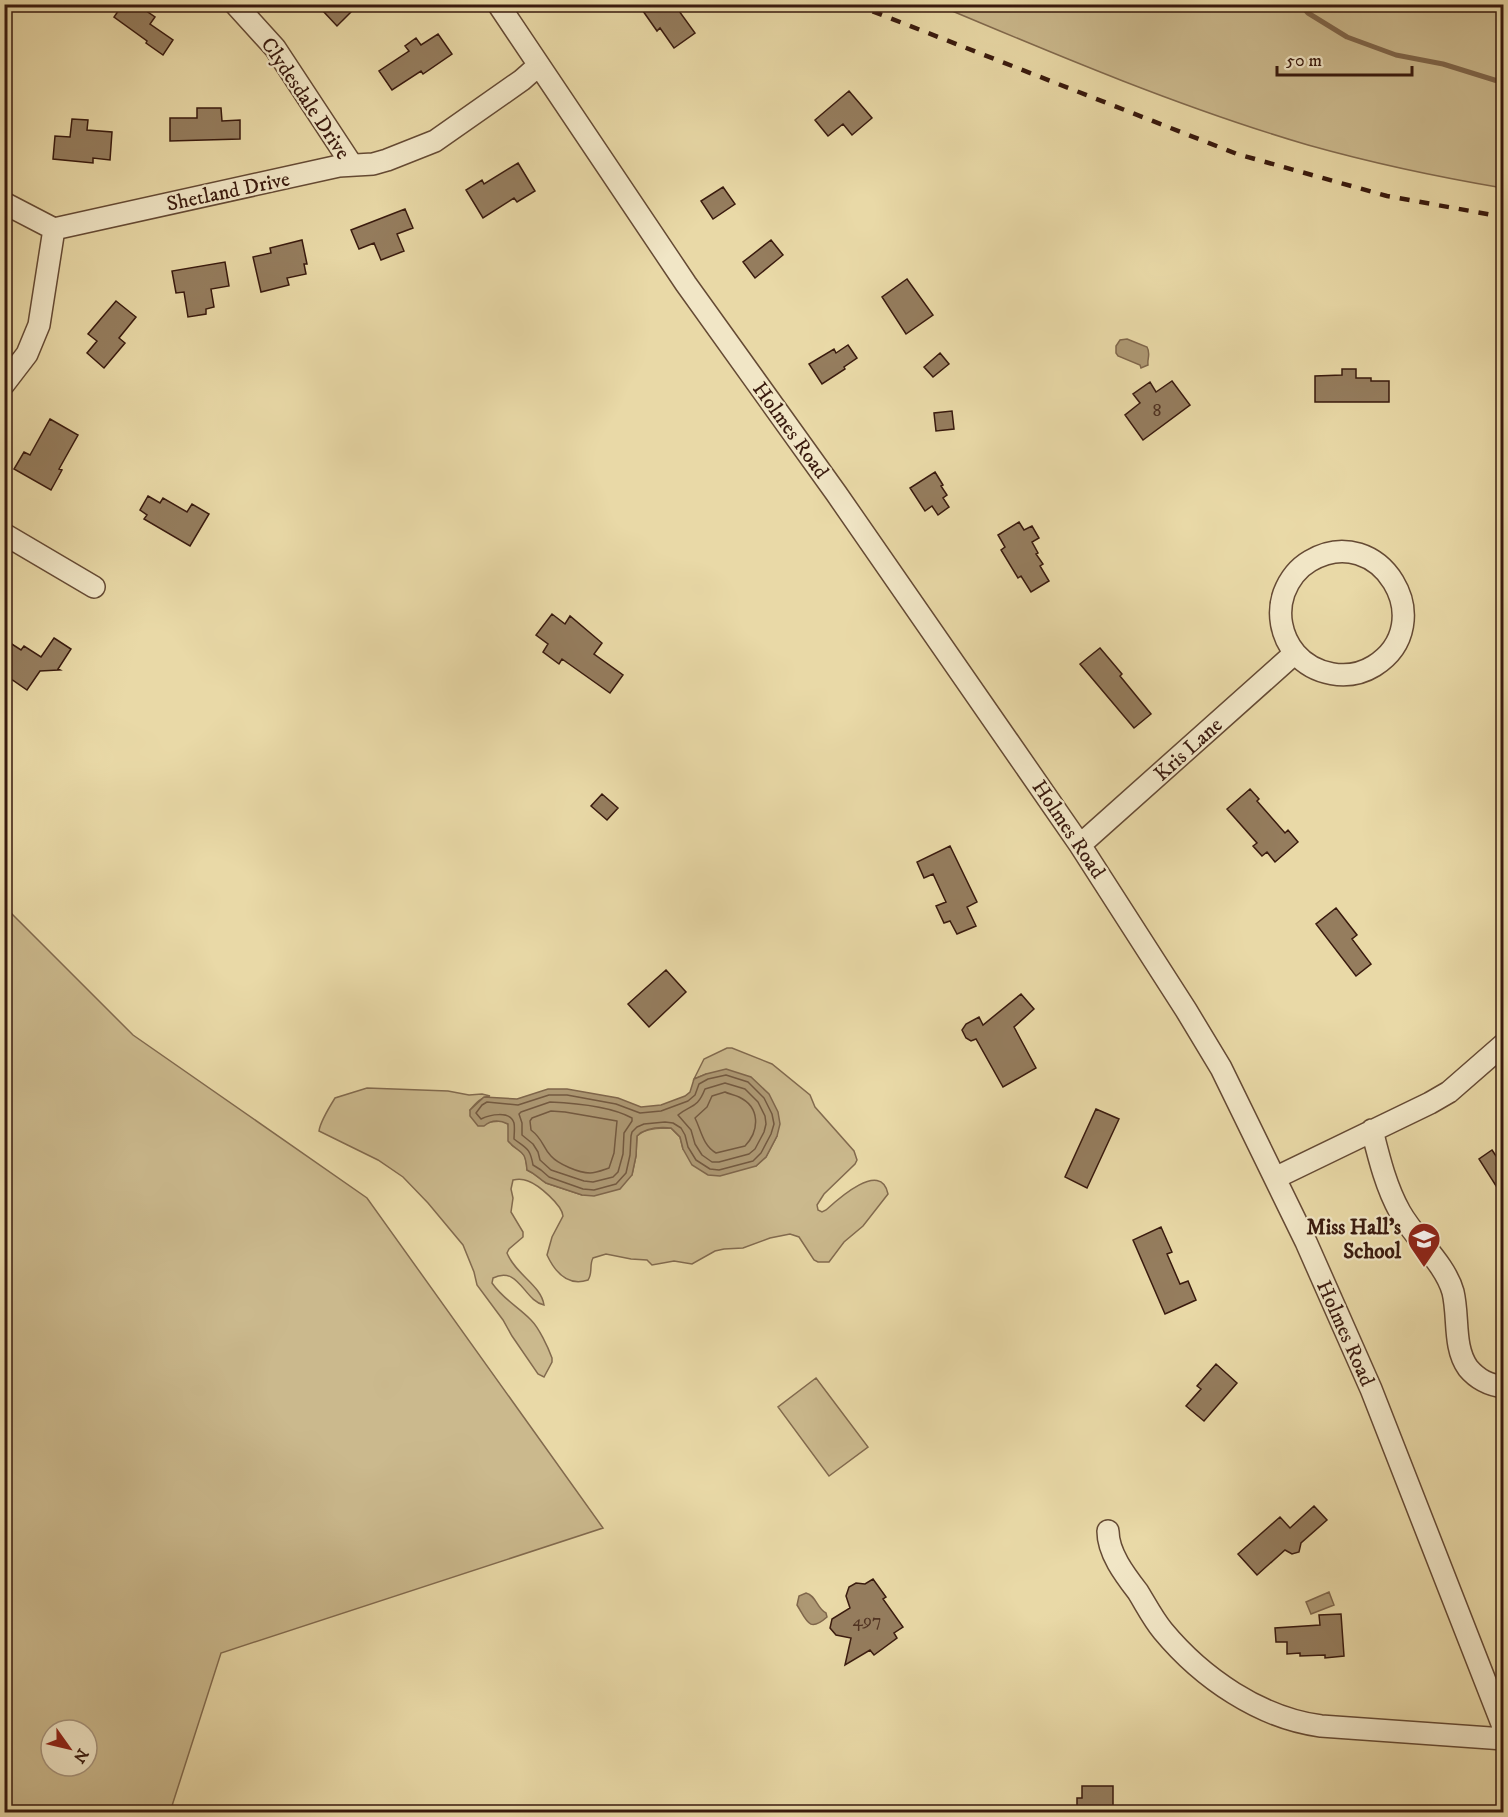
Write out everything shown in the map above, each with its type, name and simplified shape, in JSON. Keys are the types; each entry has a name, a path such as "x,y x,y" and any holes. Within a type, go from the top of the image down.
{"street":[{"name":"Clydesdale Drive","path":"236,4 275,48 352,165"},
{"name":"Holmes Road","path":"498,4 686,284 836,493 1080,845 1221,1068 1306,1242 1371,1389 1503,1729"},
{"name":"Shetland Drive","path":"54,229 339,166 373,164 387,160 435,141 539,65"},
{"path":"4,203 54,229 39,325 27,354 4,384"},
{"path":"4,534 94,587"},
{"path":"1337,552 1367,558 1385,570 1398,590 1403,611 1396,643 1381,660 1363,671 1343,675 1331,674 1308,665 1295,653 1284,633 1280,609 1286,588 1298,571 1316,558 1337,552"},
{"name":"Kris Lane","path":"1080,845 1295,653"},
{"path":"1275,1178 1449,1092 1503,1044"},
{"path":"1372,1130 1383,1176 1400,1212 1446,1275 1453,1293 1460,1352 1468,1367 1477,1377 1487,1384 1503,1387"},
{"path":"1108,1531 1109,1544 1117,1559 1153,1617 1172,1641 1195,1665 1212,1678 1263,1708 1292,1721 1321,1726 1503,1739"}],"shaded area":[{"path":"938,5 1503,5 1503,188 1381,164 1308,145 1214,115 1121,80"},
{"path":"5,907 133,1035 367,1198 603,1528 221,1653 170,1812 5,1812"},
{"path":"727,1048 772,1064 810,1095 815,1107 854,1151 857,1160 855,1164 824,1194 817,1205 818,1210 822,1212 826,1210 849,1191 868,1181 884,1184 888,1194 863,1226 844,1242 829,1262 814,1260 799,1237 790,1234 770,1238 743,1248 715,1251 692,1264 674,1261 652,1265 647,1260 606,1254 593,1258 588,1280 581,1282 563,1277 547,1255 552,1237 563,1216 559,1206 533,1183 513,1180 511,1212 523,1232 523,1237 507,1253 516,1268 538,1292 544,1305 537,1302 509,1276 502,1275 493,1278 492,1283 505,1298 531,1320 546,1343 552,1362 544,1377 538,1374 477,1285 463,1245 428,1203 403,1177 378,1160 319,1131 335,1098 367,1088 448,1091 490,1096 481,1099 470,1110 489,1122 502,1121 508,1124 512,1145 524,1155 527,1170 546,1183 582,1195 632,1175 637,1136 653,1129 671,1128 680,1137 683,1149 756,1166 766,1157 777,1136 706,1074 694,1079 704,1059"},
{"path":"816,1378 868,1447 829,1476 778,1407"}],"water":[{"path":"1127,339 1147,347 1148,365 1141,368 1140,365 1118,356 1116,346 1120,340"},
{"path":"726,1069 751,1077 769,1094 778,1112 780,1124 777,1136 766,1157 756,1166 720,1176 708,1175 692,1165 683,1149 680,1137 671,1128 658,1128 644,1131 637,1136 632,1175 620,1189 594,1196 582,1195 546,1183 527,1170 523,1154 508,1141 508,1124 496,1121 478,1126 470,1116 470,1110 484,1097 517,1099 548,1089 567,1089 618,1098 641,1107 661,1105 685,1096 690,1092 694,1079"},
{"path":"1329,1592 1334,1605 1311,1614 1306,1602"},
{"path":"806,1593 812,1596 826,1613 827,1617 821,1622 809,1623 797,1605 799,1596"}],"building":[{"path":"123,4 136,4 155,17 150,24 173,40 163,55 114,17"},
{"path":"331,4 359,4 337,26 323,11"},
{"path":"651,4 674,4 695,33 674,48 660,28 657,31 643,11"},
{"path":"438,34 452,54 423,74 421,71 392,90 379,71 409,51 405,46 416,38 421,45"},
{"path":"849,91 872,118 852,135 843,124 828,136 815,120"},
{"path":"197,108 221,108 222,121 240,120 240,139 170,141 170,118 197,118"},
{"path":"72,119 88,120 87,130 112,132 110,160 93,158 93,163 53,159 55,136 70,137"},
{"path":"518,163 535,191 517,202 514,198 483,218 466,190 482,180 484,184"},
{"path":"723,187 735,204 713,219 701,201"},
{"path":"405,209 413,228 397,234 404,251 381,260 374,243 359,249 351,230"},
{"path":"302,240 307,264 304,264 306,274 287,278 289,285 261,292 253,257 271,253 270,248"},
{"path":"771,240 783,255 755,278 743,262"},
{"path":"225,262 229,286 211,289 214,307 206,309 206,314 188,317 184,292 176,293 172,271"},
{"path":"907,279 933,315 906,334 882,297"},
{"path":"116,301 136,317 119,338 125,343 104,368 87,353 97,341 88,334"},
{"path":"848,345 857,358 822,384 809,364 834,349 836,353"},
{"path":"940,353 949,364 933,377 924,367"},
{"path":"1342,369 1356,369 1356,378 1389,381 1389,402 1315,402 1315,376 1342,375"},
{"path":"1172,381 1190,405 1143,440 1125,415 1140,403 1133,394 1150,382 1156,392"},
{"path":"952,411 954,429 936,431 934,413"},
{"path":"50,419 78,435 59,469 62,470 51,490 14,469 24,452 30,455"},
{"path":"935,472 947,495 943,498 949,507 938,515 932,506 925,511 910,488"},
{"path":"148,496 160,503 163,498 187,512 192,504 209,514 190,546 144,519 147,515 140,510"},
{"path":"1019,522 1024,530 1032,526 1039,538 1032,542 1043,564 1040,566 1049,581 1031,592 1021,576 1018,578 1001,550 1005,547 998,535"},
{"path":"552,614 565,624 570,616 602,643 594,654 623,675 610,693 562,659 559,664 543,652 548,644 536,635"},
{"path":"54,638 71,649 58,669 60,670 40,671 27,690 4,674 4,639 21,650 24,646 41,657"},
{"path":"1100,648 1151,714 1134,728 1080,664"},
{"path":"1250,789 1259,799 1257,801 1285,833 1288,830 1298,842 1275,862 1267,852 1262,856 1253,846 1257,843 1227,809"},
{"path":"602,794 618,808 607,820 591,806"},
{"path":"950,846 977,902 967,907 976,926 957,934 950,921 944,923 936,906 946,902 933,874 924,878 917,862"},
{"path":"1336,908 1357,935 1352,939 1371,964 1356,976 1316,924"},
{"path":"666,970 686,992 649,1027 628,1004"},
{"path":"1021,994 1034,1009 1014,1027 1036,1068 1003,1087 976,1039 971,1041 966,1038 962,1030 966,1024 979,1017 983,1025"},
{"path":"1096,1109 1119,1119 1087,1188 1065,1177"},
{"path":"1492,1150 1496,1156 1503,1152 1503,1197 1479,1159"},
{"path":"1161,1227 1172,1252 1167,1254 1180,1284 1188,1281 1196,1300 1165,1314 1133,1240"},
{"path":"1216,1364 1237,1383 1204,1421 1186,1406 1201,1389 1197,1386"},
{"path":"1314,1506 1327,1520 1301,1543 1299,1552 1292,1554 1285,1550 1257,1575 1238,1554 1280,1517 1290,1528"},
{"path":"873,1579 886,1597 883,1599 903,1627 894,1633 897,1638 874,1655 870,1650 845,1665 851,1638 836,1635 830,1628 832,1619 850,1608 846,1596 849,1587 856,1583 865,1584"},
{"path":"1341,1614 1344,1656 1325,1658 1325,1655 1287,1654 1287,1642 1276,1642 1275,1628 1320,1625 1319,1615"},
{"path":"1082,1786 1113,1786 1113,1812 1077,1812 1077,1798 1082,1798"}],"waterway":[{"path":"1300,4 1308,13 1347,37 1396,55 1443,64 1504,83"}],"railway":[{"path":"854,4 1237,154 1387,196 1504,217"}],"place":[{"name":"Miss Hall's School","path":"1424,1268"}]}
